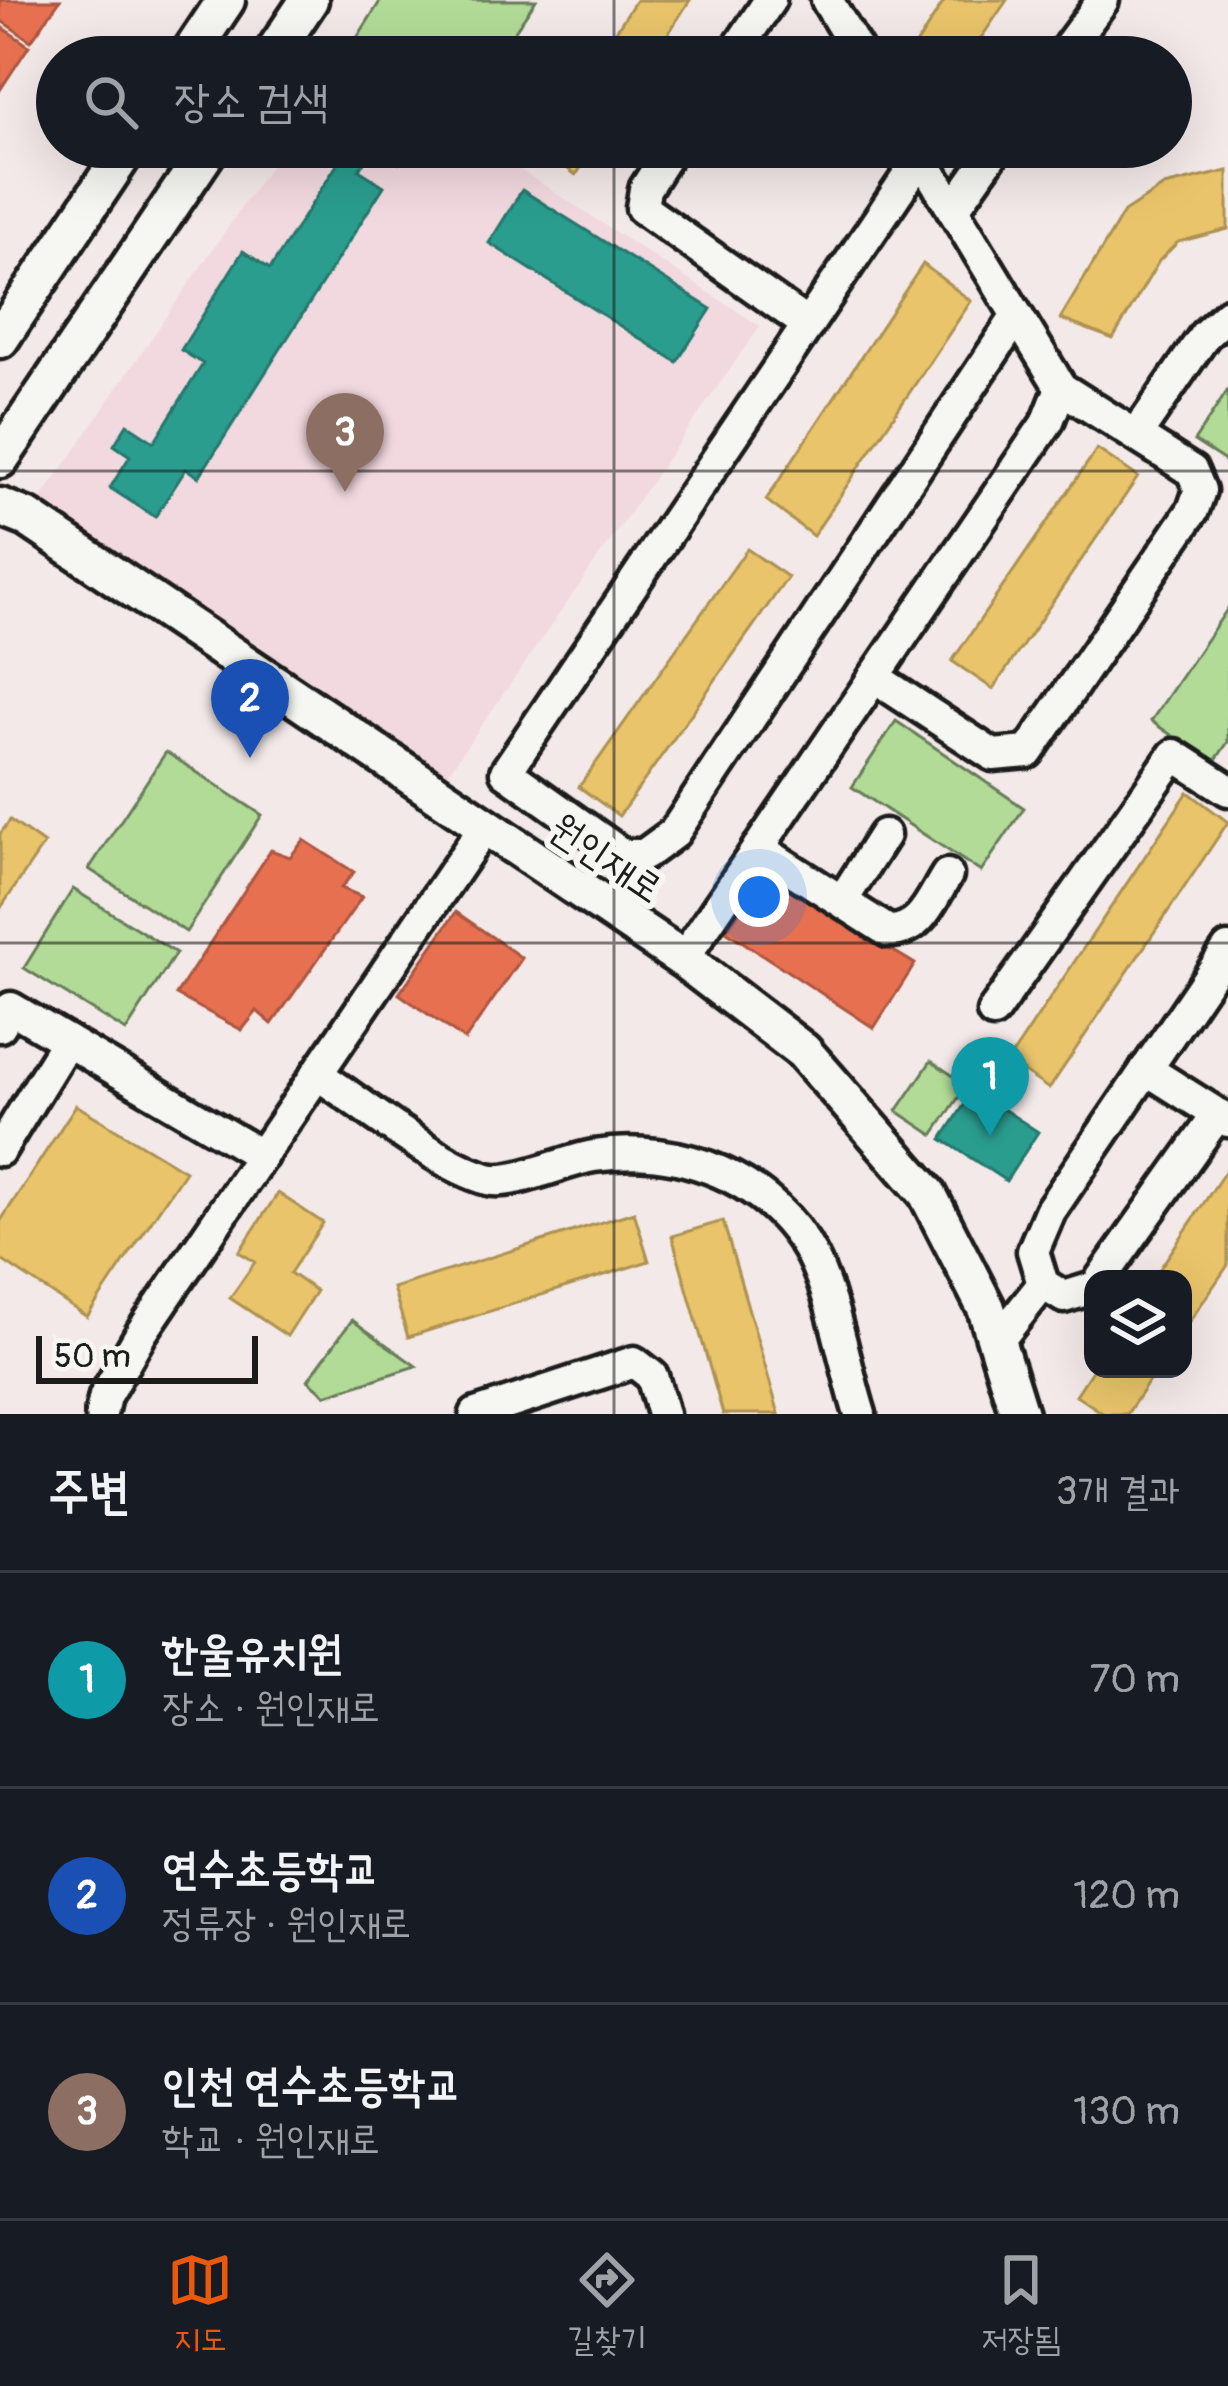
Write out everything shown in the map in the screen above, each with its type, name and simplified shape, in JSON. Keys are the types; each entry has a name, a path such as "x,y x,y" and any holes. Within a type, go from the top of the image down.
{"main road":[{"path":"285,36 309,0"},
{"path":"199,36 215,4"},
{"path":"0,339 114,168"},
{"path":"0,459 196,168"},
{"name":"원인재로","path":"0,507 28,518 683,959 803,1051 878,1131 926,1193 986,1308 1019,1414"}],"street":[{"path":"746,36 770,0"},
{"path":"827,0 848,36"},
{"path":"1076,36 1103,0"},
{"path":"658,168 645,189 642,208 808,325"},
{"path":"908,168 808,325 506,772 623,855 644,855 674,832 1017,316"},
{"path":"874,677 993,755 1028,752 1193,510 1201,490 1192,471 1061,388 928,168"},
{"path":"953,210 983,168"},
{"path":"1137,434 1205,335 1228,314"},
{"path":"683,959 1048,421 1061,388"},
{"path":"993,1012 1174,755 1228,790"},
{"path":"101,1414 105,1396 142,1332 485,826"},
{"path":"842,901 884,835"},
{"path":"758,848 889,931 906,931 947,875"},
{"path":"1084,1291 1064,1297 1042,1284 1033,1251 1050,1211 1228,949"},
{"path":"0,1026 11,1008 262,1156"},
{"path":"0,1150 68,1041"},
{"path":"1108,1270 1222,1119 1146,1070"},
{"path":"317,1074 463,1169 493,1182 597,1155 662,1158 716,1168 765,1195 812,1257 860,1414"},
{"path":"997,1342 1042,1284"},
{"path":"476,1414 634,1362 652,1376 663,1414"}],"shaded area":[{"path":"269,168 517,168 760,326 435,792 28,518"}],"green space":[{"path":"381,0 536,0 511,36 358,36"},
{"path":"1228,390 1228,463 1194,441"},
{"path":"1228,608 1228,742 1213,764 1151,721"},
{"path":"896,721 1024,808 981,872 852,787"},
{"path":"166,752 262,815 186,932 89,869"},
{"path":"73,889 176,953 126,1031 24,968"},
{"path":"931,1061 967,1085 933,1135 897,1111"},
{"path":"352,1320 416,1366 326,1395 308,1380"}],"building: 주거":[{"path":"636,0 690,0 667,36 613,36"},
{"path":"945,0 1007,0 982,36 922,36"},
{"path":"1228,171 1228,229 1178,242 1159,261 1113,339 1060,319 1124,212 1164,186"},
{"path":"923,264 971,301 813,536 766,500"},
{"path":"1097,449 1138,477 993,689 952,661"},
{"path":"747,549 788,577 619,816 579,787"},
{"path":"1188,792 1228,822 1049,1089 1008,1061"},
{"path":"10,820 44,844 0,909 0,834"},
{"path":"76,1105 185,1171 87,1317 0,1259 0,1222"},
{"path":"1228,1167 1228,1265 1192,1318 1192,1270 1159,1270"},
{"path":"278,1193 323,1223 290,1273 316,1291 287,1336 230,1298 255,1262 239,1252"},
{"path":"634,1212 649,1261 408,1337 393,1288"},
{"path":"723,1221 779,1414 723,1414 672,1236"},
{"path":"1087,1378 1151,1378 1127,1414 1104,1414 1076,1395"}],"building: 상업":[{"path":"0,0 60,0 31,41 0,20"},
{"path":"0,26 29,46 0,90"},
{"path":"304,840 354,872 341,888 362,897 272,1024 257,1011 242,1030 176,995 271,850 290,857"},
{"path":"765,873 915,964 874,1028 726,931"},
{"path":"456,912 522,958 465,1040 399,994"}],"building: 학교":[{"path":"335,168 360,168 384,186 199,477 186,469 155,517 110,488 130,456 114,445 127,424 154,442 203,364 181,350 243,251 270,269"},
{"path":"522,190 711,309 677,362 489,243"},
{"path":"974,1090 1038,1132 1006,1181 942,1139"}],"place":[{"name":"인천 연수초등학교","path":"345,492"},
{"name":"연수초등학교","path":"250,758"},
{"name":"한울유치원","path":"990,1136"}]}
